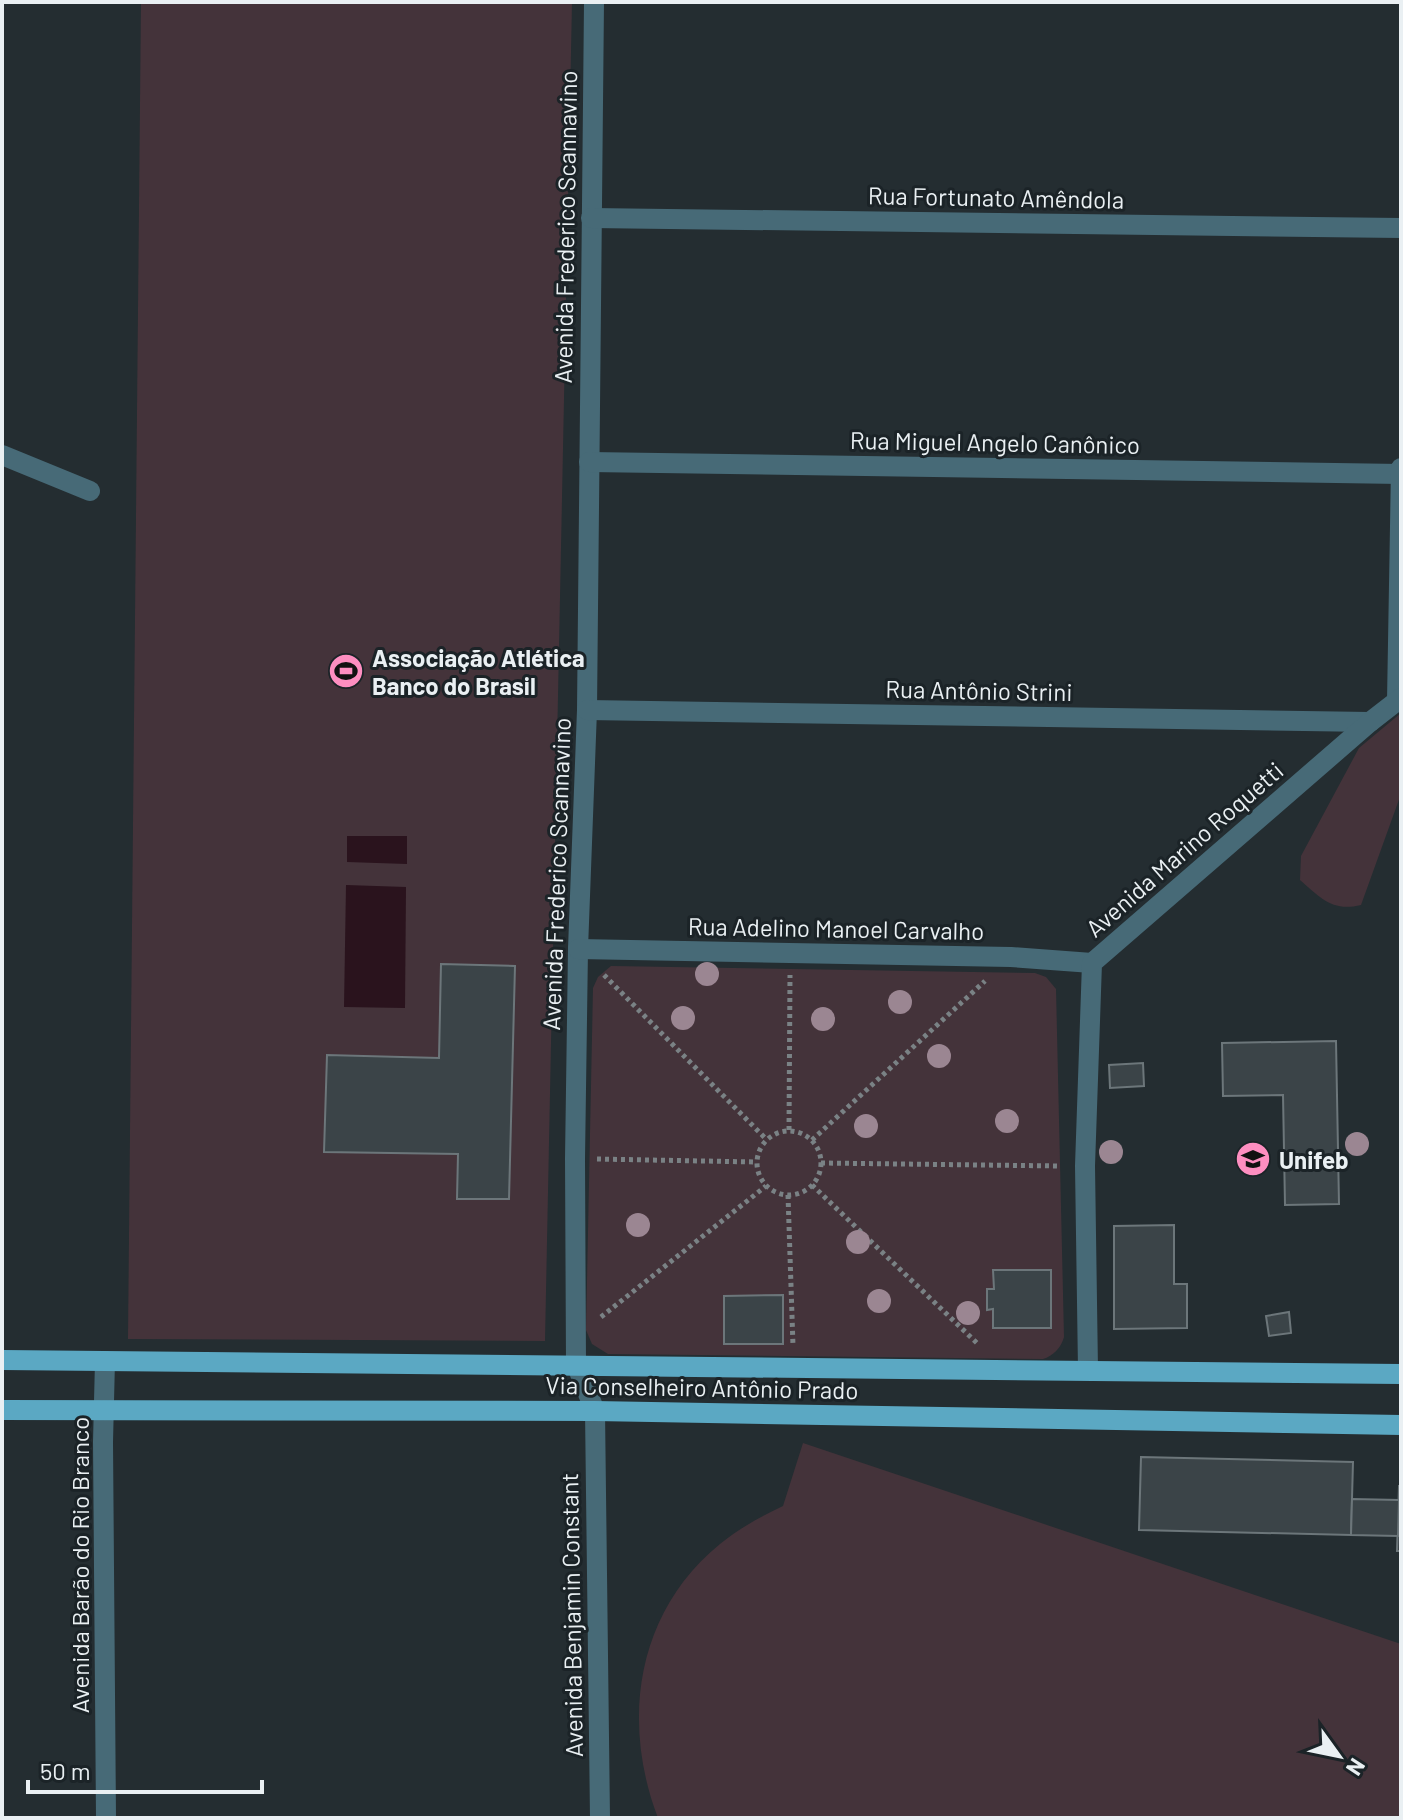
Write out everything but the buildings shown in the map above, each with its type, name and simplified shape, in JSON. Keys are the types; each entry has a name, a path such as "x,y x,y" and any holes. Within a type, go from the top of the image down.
{"main road":[{"name":"Via Conselheiro Antônio Prado","path":"2,1360 1401,1374"},
{"name":"Via Conselheiro Antônio Prado","path":"2,1410 595,1411 1401,1425"}],"street":[{"name":"Avenida Frederico Scannavino","path":"576,1364 575,1159 578,949 587,710 594,2"},
{"name":"Rua Fortunato Amêndola","path":"591,218 1401,228"},
{"path":"2,455 90,491"},
{"name":"Rua Miguel Angelo Canônico","path":"589,462 1401,471"},
{"path":"1399,700 1401,471"},
{"name":"Avenida Marino Roquetti","path":"1088,1370 1085,1166 1092,963 1399,700"},
{"name":"Rua Antônio Strini","path":"587,710 1370,722"},
{"name":"Rua Adelino Manoel Carvalho","path":"578,949 1011,957 1092,963"},
{"name":"Avenida Barão do Rio Branco","path":"105,1361 106,1818"},
{"path":"576,1364 595,1411"},
{"name":"Avenida Benjamin Constant","path":"595,1411 600,1818"}],"path":[{"path":"578,949 766,1139"},
{"path":"789,1130 790,953"},
{"path":"812,1140 1011,957"},
{"path":"789,1130 802,1132 812,1140 819,1151 821,1163 819,1175 812,1185 801,1193 788,1195 766,1186 758,1175 756,1162 759,1149 766,1139 776,1132 789,1130"},
{"path":"575,1159 756,1162"},
{"path":"821,1163 1085,1166"},
{"path":"812,1185 1004,1369"},
{"path":"576,1337 766,1186"},
{"path":"788,1195 794,1366"}],"shaded area":[{"name":"Associação Atlética Banco do Brasil","path":"141,2 572,2 545,1341 128,1339"},
{"path":"1401,713 1401,794 1361,905 1334,905 1300,880 1301,856 1359,748"},
{"path":"347,836 407,836 407,864 347,862"},
{"path":"346,885 406,887 405,1008 344,1007"},
{"path":"611,966 1035,973 1046,977 1056,989 1064,1337 1056,1351 1043,1359 608,1354 592,1344 586,1330 593,988 598,977"},
{"path":"803,1443 1401,1644 1401,1818 658,1818 640,1744 639,1707 644,1670 654,1635 670,1602 692,1571 728,1538 783,1506"}],"place":[{"name":"Associação Atlética Banco do Brasil","path":"346,671"},
{"name":"Unifeb","path":"1253,1159"}]}
